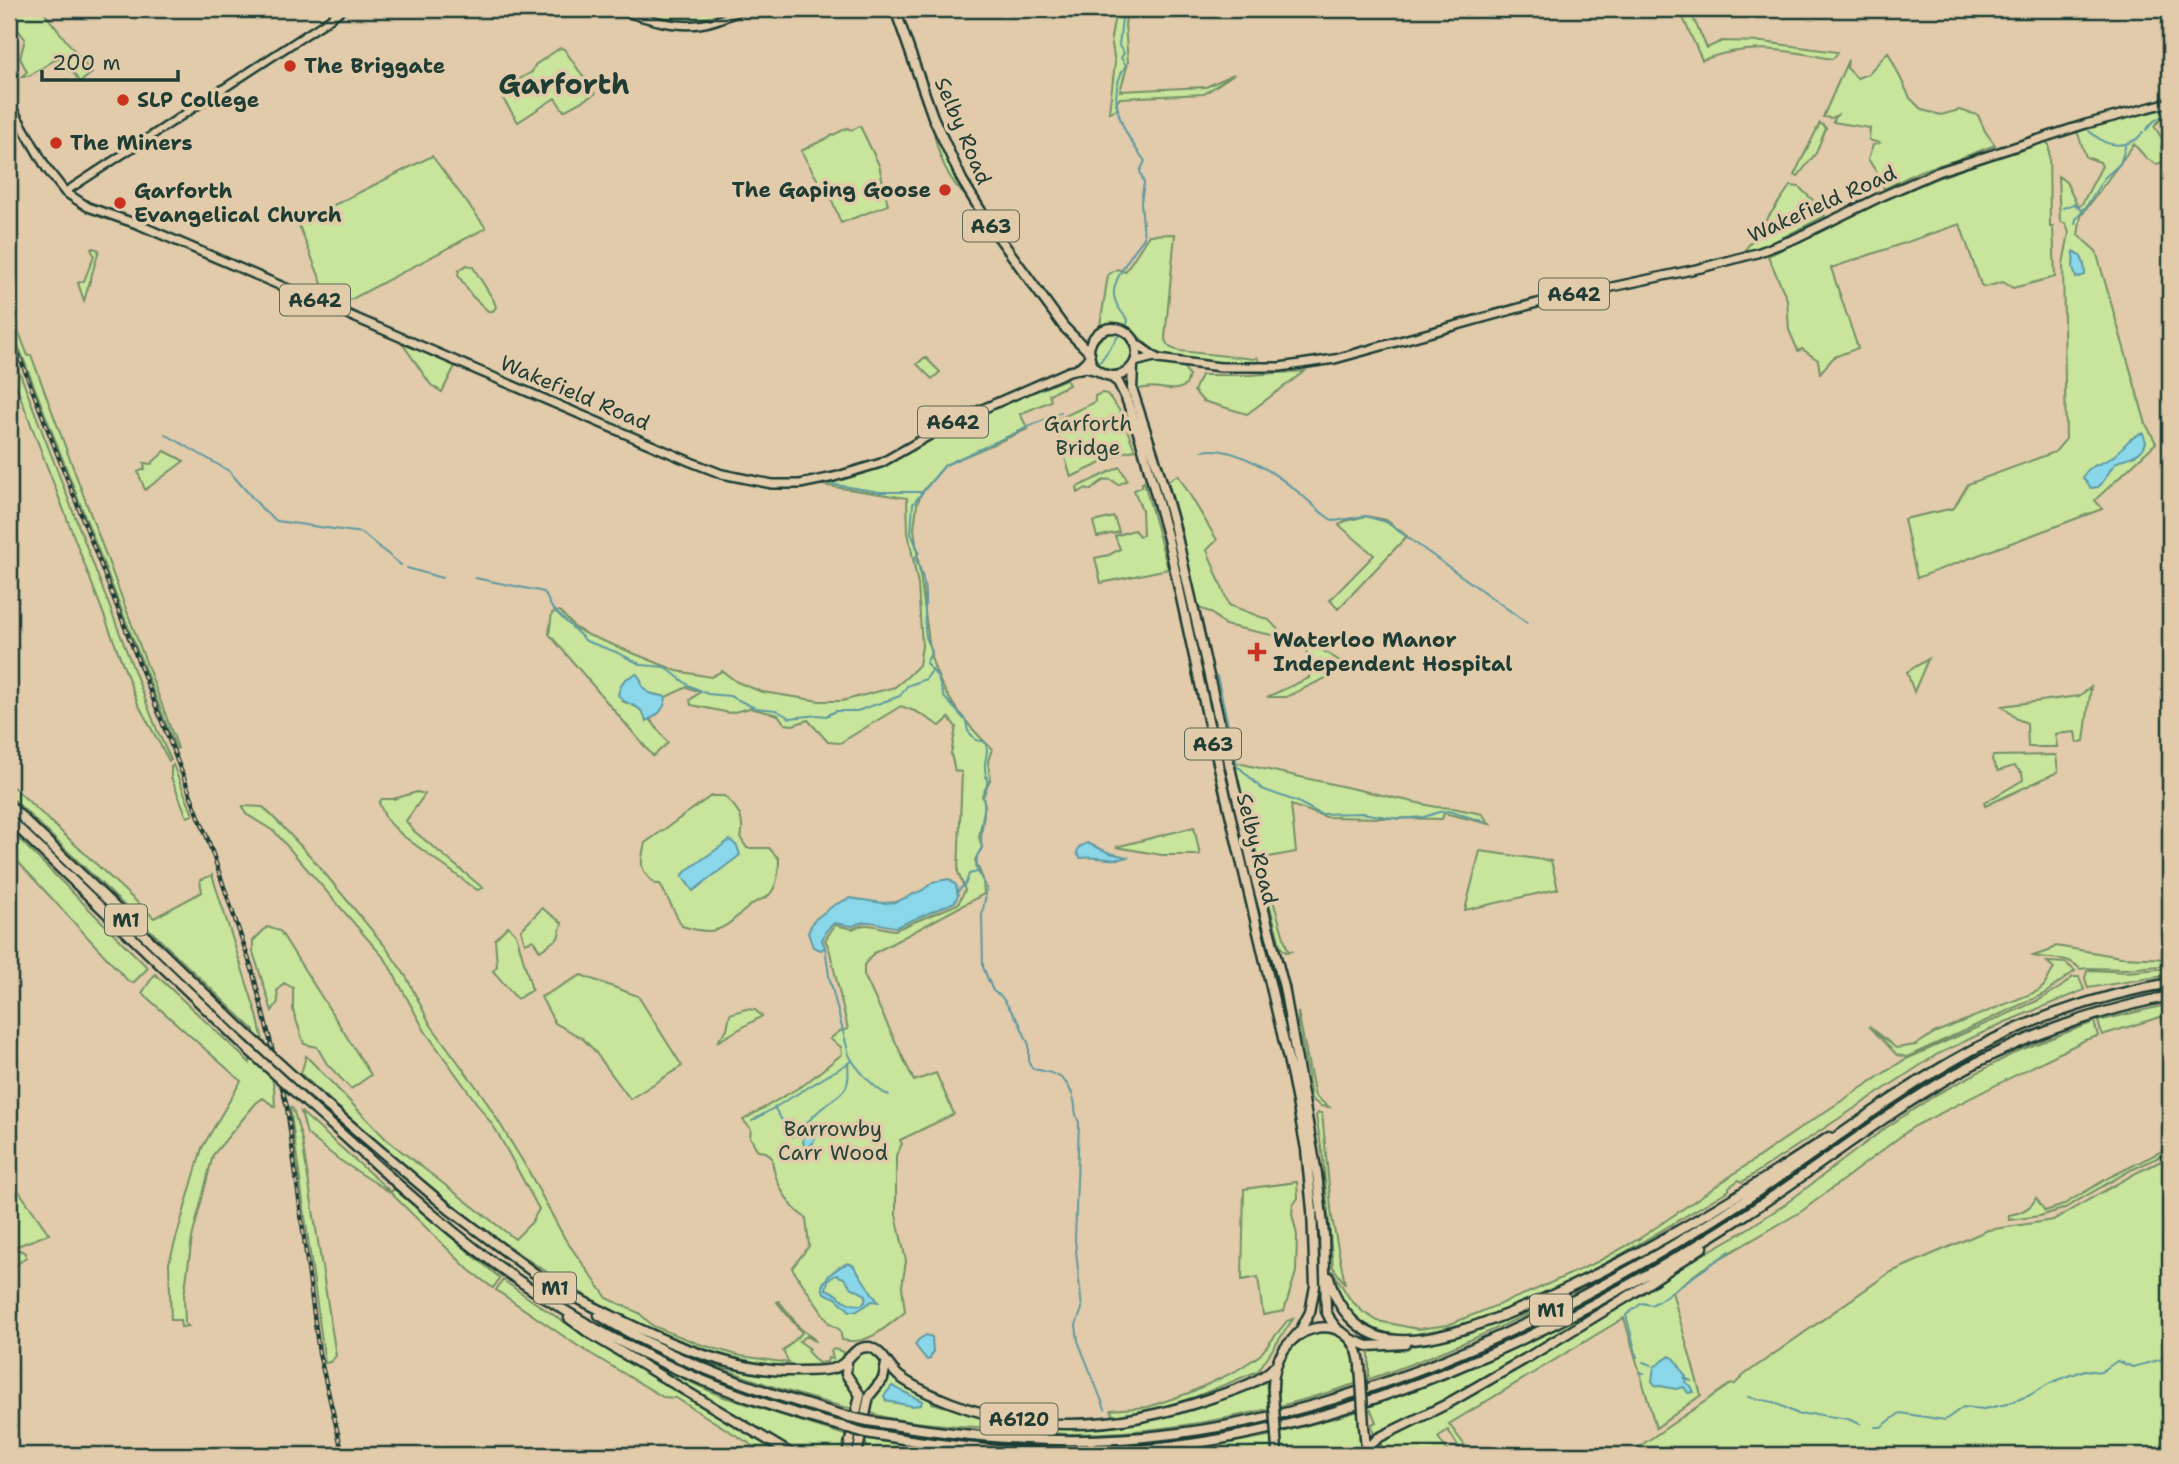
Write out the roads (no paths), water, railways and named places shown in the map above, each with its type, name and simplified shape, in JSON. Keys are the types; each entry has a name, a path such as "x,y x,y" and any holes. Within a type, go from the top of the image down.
{"highway":[{"name":"Selby Road","path":"895,9 933,117 961,180 987,221 1064,327 1090,355"},
{"path":"1064,327 1075,334 1098,334"},
{"path":"1107,329 1123,331 1135,342 1137,348 1134,364 1122,374 1104,374 1093,364 1090,355 1093,340 1098,334 1107,329"},
{"name":"Selby Road","path":"1134,364 1132,389 1174,524 1254,870 1284,985 1317,1174 1326,1311 1339,1331"},
{"name":"Selby Road","path":"1104,374 1118,383 1126,398 1141,441 1170,547 1207,717 1292,1076 1306,1149 1315,1286 1310,1312 1300,1331 1283,1349 1275,1366"},
{"name":"M1","path":"9,806 304,1086 450,1210 545,1282 610,1322 663,1350 766,1393 868,1421 967,1436 1063,1440 1171,1434 1284,1414 1373,1387 1507,1331 1644,1261 1743,1202 1915,1084"},
{"name":"M1","path":"9,819 124,933 250,1051 441,1220 589,1334 793,1455"},
{"name":"M1","path":"1325,1264 1334,1295 1343,1310 1358,1326 1377,1336 1408,1340 1486,1322 1569,1286 1656,1242 1759,1183 1861,1115 1976,1048 2031,1023 2099,999 2170,983"},
{"name":"M1","path":"1366,1453 1378,1438 1454,1400 1695,1253 1730,1226 1920,1096 1977,1062 2071,1022 2170,996"},
{"name":"M1","path":"1350,1339 1368,1346 1396,1345 1452,1336 1489,1325 1607,1272 1743,1202"},
{"name":"M1","path":"539,1294 603,1333 712,1387 805,1417 866,1433 965,1448 1064,1453 1172,1446 1217,1440 1286,1425 1377,1398 1509,1344 1631,1283 1730,1226"},
{"name":"M1","path":"545,1282 637,1329 705,1355 745,1366 793,1371 816,1370 837,1367 847,1360"},
{"path":"1293,1339 1303,1332 1325,1328 1339,1331 1350,1339 1358,1351 1366,1453"},
{"path":"847,1455 860,1395 845,1370 847,1360 854,1351 866,1347 878,1351 886,1361 885,1375 869,1396 857,1455"},
{"name":"A6120","path":"886,1361 899,1376 914,1386 954,1404 1026,1421 1067,1424 1133,1420 1167,1413 1250,1383 1275,1366"},
{"path":"1275,1366 1273,1393 1277,1452"}],"main road":[{"path":"65,192 343,9"},
{"path":"614,9 690,25 709,23 744,9"},
{"name":"Wakefield Road","path":"1135,342 1154,357 1239,368 1305,365 1358,353 1559,298 1701,268 1779,245 1878,198 1975,159 2086,124 2170,102"},
{"name":"A642","path":"9,103 47,169 65,192"},
{"name":"Wakefield Road","path":"65,192 88,207 137,224 715,471 772,484 800,484 827,479 879,464 953,422 1078,369 1090,355"},
{"name":"Wakefield Road","path":"1134,364 1154,357"},
{"path":"1078,369 1086,368 1104,374"}],"water":[{"path":"2074,251 2081,258 2085,271 2085,275 2076,278 2073,267"},
{"path":"2143,433 2146,442 2141,451 2119,461 2101,485 2091,488 2083,478 2088,470 2111,458 2133,437"},
{"path":"637,674 642,686 649,693 666,697 660,712 646,721 641,710 618,695 623,682"},
{"path":"730,840 737,846 740,855 693,891 682,876"},
{"path":"1087,843 1127,857 1080,858 1077,853 1079,847"},
{"path":"949,879 956,885 958,895 955,902 896,927 869,922 853,926 834,923 822,940 825,947 821,950 813,947 808,933 813,921 834,905 850,898 883,903 896,902 923,890 933,882"},
{"path":"815,1127 817,1131 813,1143 805,1148 804,1133"},
{"path":"848,1263 853,1265 878,1302 872,1301 857,1311 850,1311 836,1298 824,1293 822,1286 826,1278","holes":["836,1275 844,1278 851,1287 866,1295 865,1302 861,1305 846,1302 826,1289 828,1280"]},
{"path":"926,1335 932,1337 933,1351 927,1360 915,1345"},
{"path":"1670,1356 1675,1359 1686,1377 1685,1382 1694,1392 1688,1393 1684,1387 1676,1389 1655,1385 1652,1381 1654,1367"},
{"path":"892,1386 922,1401 921,1405 886,1401 884,1396"}],"waterway":[{"path":"1123,9 1119,46 1124,53 1121,58 1126,65 1120,77 1117,102 1124,127 1145,161 1140,171 1144,183 1141,202 1144,238 1122,271 1114,291 1116,303 1128,320 1127,324"},
{"path":"2146,130 2170,111"},
{"path":"2089,131 2097,138 2114,145 2125,144"},
{"path":"2063,208 2074,204 2081,210 2086,207 2104,178 2120,164 2126,144 2137,139 2143,132"},
{"path":"2075,224 2083,211"},
{"path":"1100,362 1119,335"},
{"path":"1061,412 945,465 913,504 911,533 919,552 915,558 923,582 925,631 932,651 926,663 937,676 944,697 966,721 968,731 976,740 985,742 987,748 982,848 977,856 976,868 987,889 982,915 983,967 993,991 1001,996 1019,1022 1029,1045 1029,1063 1033,1069 1054,1074 1064,1080 1074,1100 1079,1122 1075,1240 1082,1309 1076,1325 1078,1341 1105,1409"},
{"path":"165,434 229,471 265,512 277,521 362,533 401,565"},
{"path":"1202,451 1229,452 1257,464 1283,480 1334,521 1365,516 1386,522 1527,623"},
{"path":"830,484 880,492 922,492"},
{"path":"407,568 442,578"},
{"path":"475,578 544,592 552,608 586,641 642,665 665,667 688,685 708,694 730,696 755,708 776,710 790,718 826,716 836,711 857,711 900,696 907,686 926,679 931,672"},
{"path":"1217,676 1237,765"},
{"path":"1235,767 1240,768 1262,789 1298,802 1320,814 1362,813 1399,819 1449,811 1485,822"},
{"path":"957,892 966,883 969,874 977,872"},
{"path":"825,947 829,976 849,1055 867,1078 889,1095"},
{"path":"752,1121 852,1061"},
{"path":"774,1107 792,1137 843,1091 848,1081 848,1063"},
{"path":"1637,1357 1626,1315 1642,1303 1651,1305 1657,1302 1730,1251"},
{"path":"1875,1427 1881,1427 1900,1413 1945,1420 1963,1407 1984,1409 2007,1404 2085,1370 2101,1372 2117,1361 2133,1367 2170,1357"},
{"path":"1643,1362 1651,1365"},
{"path":"1639,1373 1644,1373"},
{"path":"1684,1378 1691,1381"},
{"path":"1748,1397 1773,1402 1800,1415 1815,1414 1848,1419 1860,1424"}],"railway":[{"path":"9,330 207,837 252,969 287,1107 319,1353 343,1455"}],"place":[{"name":"The Briggate","path":"290,66"},
{"name":"SLP College","path":"123,100"},
{"name":"The Miners","path":"56,143"},
{"name":"The Gaping Goose","path":"945,190"},
{"name":"Garforth Evangelical Church","path":"120,203"},
{"name":"Waterloo Manor Independent Hospital","path":"1257,652"}],"district":[{"name":"Garforth","path":"564,84"}],"park label":[{"name":"Garforth Bridge","path":"1088,436"},
{"name":"Barrowby Carr Wood","path":"833,1141"}]}
